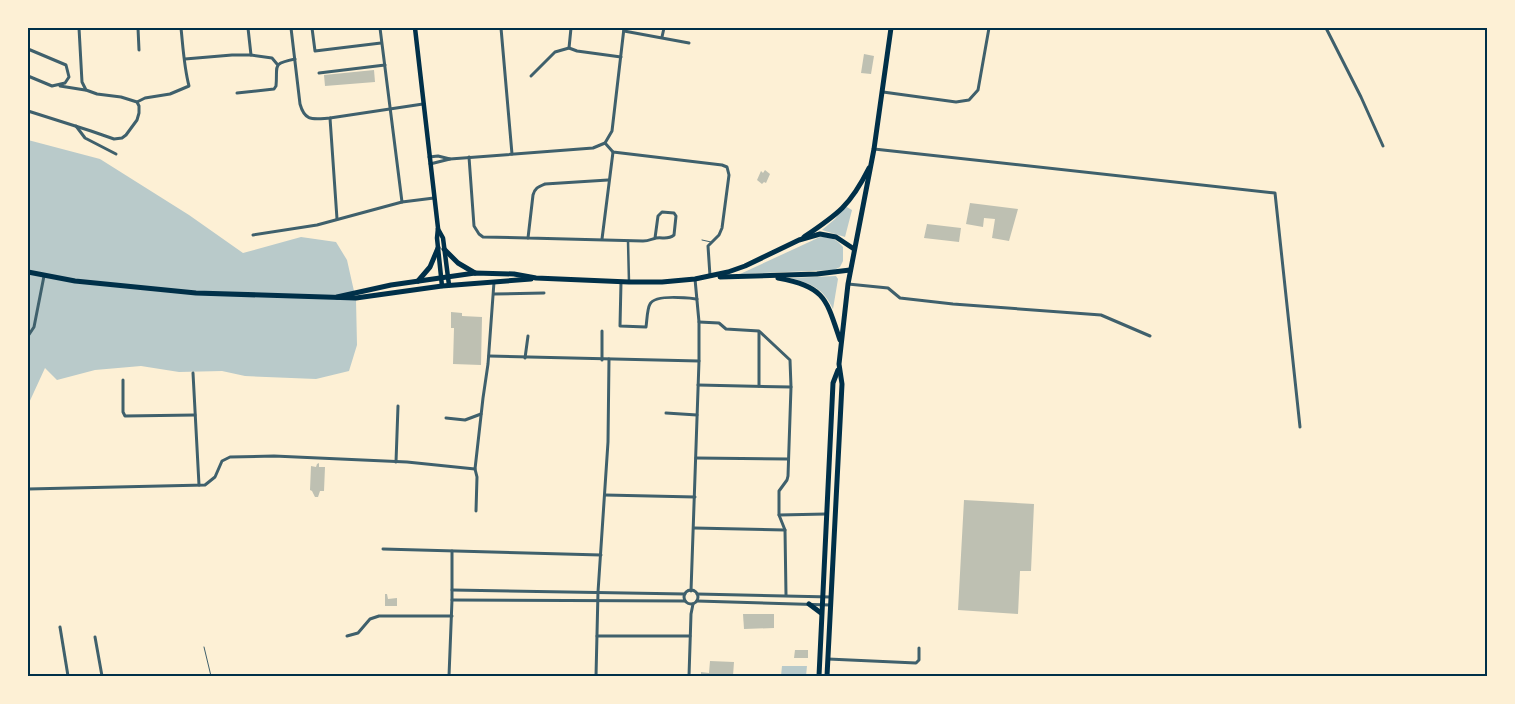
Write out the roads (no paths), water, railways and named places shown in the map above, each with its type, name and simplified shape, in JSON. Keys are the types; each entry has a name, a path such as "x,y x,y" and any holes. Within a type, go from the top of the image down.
{"main road":[{"path":"415,28 438,228 442,286"},
{"path":"827,676 842,384 838,369 840,341 850,270 872,162 892,28"},
{"path":"710,277 745,266 799,240 828,221 847,204 872,162"},
{"path":"438,228 443,238 449,285"},
{"path":"799,240 826,234 836,237 854,250"},
{"path":"418,281 430,266 438,248"},
{"path":"444,249 458,263 475,273"},
{"path":"28,272 75,281 205,294 356,298 449,285 536,278 662,282 710,277 817,274 850,270"},
{"path":"337,297 440,277 475,273 514,274 536,278"},
{"path":"770,276 804,284 821,295 827,304 840,341"},
{"path":"819,676 832,383 838,369"},
{"path":"809,604 822,613"}],"street":[{"path":"78,28 82,82 86,90"},
{"path":"138,28 139,50"},
{"path":"137,102 170,94 189,86 185,70 181,28"},
{"path":"248,28 251,55"},
{"path":"291,28 300,104 303,114 310,119 330,118 423,104"},
{"path":"312,28 315,51 381,43"},
{"path":"380,28 402,202"},
{"path":"501,28 512,154"},
{"path":"569,48 571,28"},
{"path":"662,37 664,28"},
{"path":"883,92 956,102 969,100 978,90 989,28"},
{"path":"1326,28 1361,97 1383,146"},
{"path":"430,164 469,157 594,148 605,143 612,131 624,29 689,43"},
{"path":"531,76 555,52 569,48 621,58"},
{"path":"28,49 66,65 69,77 60,86"},
{"path":"185,59 251,55 272,58 277,64"},
{"path":"237,94 274,89 276,86 275,69 277,64 295,59"},
{"path":"319,73 385,65"},
{"path":"28,76 52,86 86,90 137,102 140,106 140,113 130,131 122,138 114,139 28,111"},
{"path":"330,118 337,219"},
{"path":"76,126 85,138 116,154"},
{"path":"605,143 613,152 727,167 729,175 722,228 717,238 711,242 707,252 710,277"},
{"path":"874,148 1275,193 1300,427"},
{"path":"602,239 613,152"},
{"path":"429,157 438,156 450,159"},
{"path":"469,157 474,226 483,237 628,241 668,238 674,235 676,216 672,212 662,212 658,216 655,238"},
{"path":"528,238 533,195 534,190 538,187 545,184 608,180"},
{"path":"253,235 317,225 402,202 434,198"},
{"path":"628,241 629,282"},
{"path":"28,336 34,327 44,275"},
{"path":"691,591 699,361 696,279"},
{"path":"476,511 477,477 475,469 489,356 494,281"},
{"path":"621,281 620,326 646,328 650,304 655,300 697,299"},
{"path":"848,284 888,288 900,298 973,306 1101,315 1150,336"},
{"path":"494,294 544,293"},
{"path":"699,322 719,323 726,329 759,331 790,360 791,387 787,480 779,491 779,515 785,530 786,595"},
{"path":"759,331 760,386"},
{"path":"602,332 602,360"},
{"path":"525,358 528,336"},
{"path":"489,356 699,361"},
{"path":"596,676 598,592 608,424 609,359"},
{"path":"193,373 199,485"},
{"path":"123,380 123,412 126,416 195,415"},
{"path":"698,385 791,387"},
{"path":"396,462 398,406"},
{"path":"666,413 697,415"},
{"path":"446,418 465,420 481,414"},
{"path":"28,489 205,485 216,473 222,461 230,456 274,456 396,462 475,469"},
{"path":"696,458 788,459"},
{"path":"605,495 695,498"},
{"path":"779,515 827,514"},
{"path":"694,528 785,530"},
{"path":"383,549 601,555"},
{"path":"449,676 452,616 452,551"},
{"path":"452,590 686,594 691,591"},
{"path":"691,591 697,594 830,597"},
{"path":"685,601 686,594"},
{"path":"689,676 691,614 697,594"},
{"path":"452,600 685,601 693,603 830,605"},
{"path":"348,636 358,633 370,619 378,616 452,616"},
{"path":"60,627 68,676"},
{"path":"597,636 690,636"},
{"path":"94,637 102,676"},
{"path":"828,659 916,663 919,660 919,648"}],"lane":[{"path":"702,240 711,242"},
{"path":"204,647 211,676"}]}
